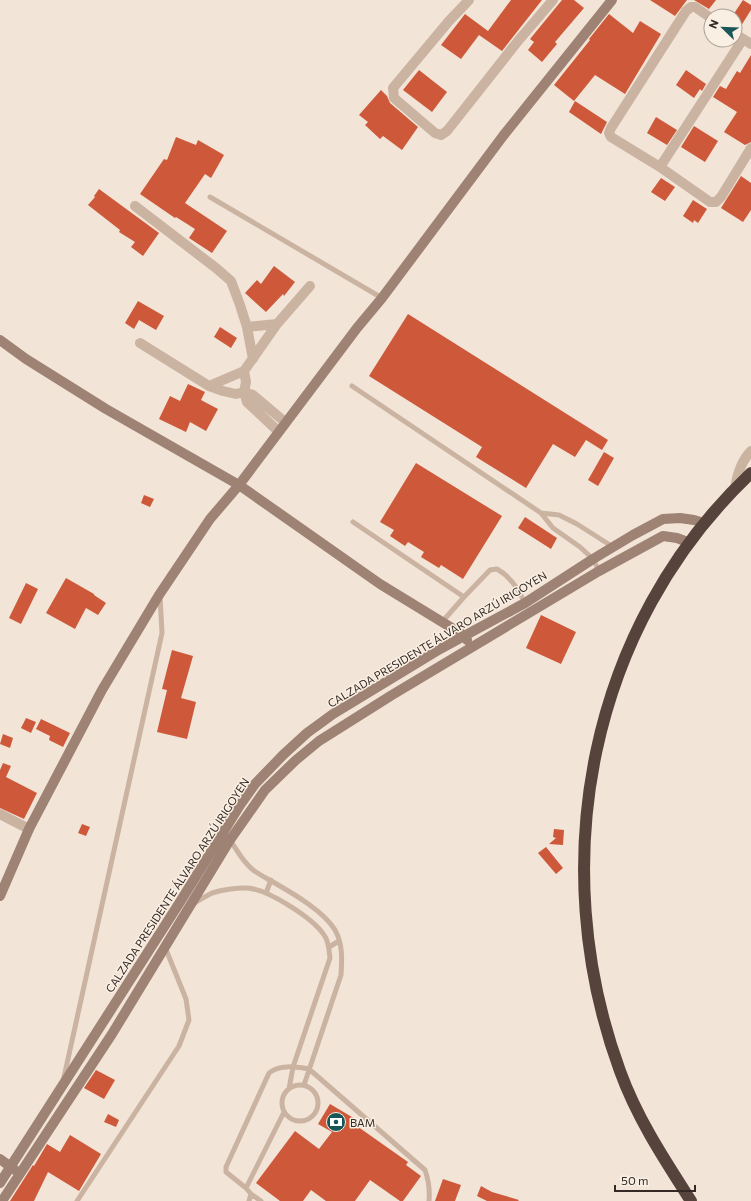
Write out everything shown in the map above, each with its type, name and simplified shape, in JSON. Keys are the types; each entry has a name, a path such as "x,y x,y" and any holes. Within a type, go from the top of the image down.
{"highway":[{"path":"691,1201 647,1130 623,1077 608,1035 589,947 585,908 585,830 589,791 599,739 609,702 622,665 650,605 663,583 710,515 751,473"}],"main road":[{"path":"0,896 30,829 102,690 160,595 210,519 239,484 278,431 382,298 503,136 612,0"},
{"path":"0,340 26,359 106,409 239,484 380,584 464,636 471,647"},
{"name":"CALZADA PRESIDENTE ÁLVARO ARZÚ IRIGOYEN","path":"2,1201 112,1034 192,904 227,837 240,805 255,784 282,755 307,733 333,714 464,636 525,603 613,547 663,520 680,518 704,523"},
{"name":"CALZADA PRESIDENTE ÁLVARO ARZÚ IRIGOYEN","path":"0,1183 227,837 265,790 296,760 319,741 471,647 530,614 600,571 663,536 677,538 690,543"},
{"path":"0,1159 20,1173"}],"street":[{"path":"469,0 449,21 393,88 394,98 435,133 440,135 447,131 518,41 553,0"},
{"path":"703,13 690,7 686,11 609,133 611,137 660,167 710,202 716,202 721,197 751,148"},
{"path":"660,167 737,48"},
{"path":"135,206 231,281 247,327 253,359"},
{"path":"209,386 244,371 277,324 310,286"},
{"path":"247,327 277,324"},
{"path":"140,343 209,386 236,394 244,392 253,395 285,422"},
{"path":"244,371 246,382 244,392 247,402 278,431"},
{"path":"735,489 737,474 746,456 751,451"},
{"path":"0,814 30,829"}],"lane":[{"path":"210,197 382,298"},
{"path":"352,386 541,513 553,528 580,546 593,559 600,571"},
{"path":"541,513 559,514 613,547"},
{"path":"353,522 464,597"},
{"path":"442,623 490,570 497,569 507,575 519,591 530,614"},
{"path":"63,1085 162,633 160,595"},
{"path":"227,837 240,857 252,869 298,897 326,919 336,931 342,956 341,975 304,1085"},
{"path":"266,893 271,880"},
{"path":"192,904 212,893 247,888 266,893 288,905 316,926 325,935 329,947 330,958 293,1067 289,1089 283,1097 284,1112 292,1120 302,1122 312,1118 319,1104 316,1094 309,1087 304,1085 299,1085 289,1089"},
{"path":"329,947 339,941"},
{"path":"77,1201 179,1046 189,1020 186,999 165,947"},
{"path":"262,1201 226,1172 226,1167 268,1073 274,1069 293,1067 309,1069 425,1170 429,1180 429,1201"},
{"path":"246,1188 284,1112"},
{"path":"249,1201 252,1194"}],"building":[{"path":"511,0 542,0 502,51 479,35 461,59 441,45 465,14 488,31"},
{"path":"562,0 574,0 584,8 555,42 557,44 542,62 528,50 534,42 530,39"},
{"path":"650,0 687,0 675,16"},
{"path":"694,0 716,0 710,8"},
{"path":"743,0 751,5 751,10 743,23 743,8 738,8"},
{"path":"609,14 633,33 640,21 661,34 625,94 595,75 574,101 554,85"},
{"path":"751,55 751,142 745,145 724,132 737,112 713,97 720,86 726,89 737,71 740,73"},
{"path":"419,70 447,92 432,112 403,90"},
{"path":"686,70 706,84 702,91 700,89 694,98 676,85"},
{"path":"381,90 387,96 390,103 418,127 402,150 383,136 380,139 365,125 368,122 359,115"},
{"path":"575,101 607,122 601,134 569,112"},
{"path":"656,117 677,130 667,145 647,133"},
{"path":"694,126 718,141 705,162 681,147"},
{"path":"176,137 196,145 198,140 224,155 211,178 205,174 185,203 227,231 212,253 189,238 195,229 176,217 175,218 140,194 164,159 167,160"},
{"path":"741,176 751,183 751,210 743,222 721,208"},
{"path":"661,178 675,187 665,201 651,192"},
{"path":"99,189 159,233 143,256 131,247 135,242 119,232 120,230 88,205 95,197 94,196"},
{"path":"693,200 707,209 698,223 694,220 693,223 683,216"},
{"path":"274,266 295,282 284,296 283,294 266,312 245,293 257,280 261,284"},
{"path":"138,301 164,316 156,330 139,320 134,329 125,323"},
{"path":"408,314 608,440 602,450 586,440 575,457 553,444 526,488 476,457 482,447 369,376"},
{"path":"220,327 237,338 231,348 214,337"},
{"path":"188,384 205,392 201,400 218,409 206,431 190,422 186,432 159,419 170,396 180,401"},
{"path":"604,452 614,458 598,486 588,480"},
{"path":"416,463 502,516 463,579 441,565 439,568 421,557 424,552 408,542 405,546 390,536 394,530 380,522"},
{"path":"144,495 154,499 150,507 141,503"},
{"path":"525,517 557,538 551,549 518,528"},
{"path":"66,578 94,594 106,603 98,615 86,608 75,629 46,613"},
{"path":"26,583 38,589 21,624 9,618"},
{"path":"541,615 576,632 561,664 526,648"},
{"path":"172,650 193,656 181,698 196,702 187,739 157,732 167,690 162,689"},
{"path":"26,718 36,722 31,733 21,728"},
{"path":"41,719 70,733 63,747 49,740 50,736 36,729"},
{"path":"3,734 13,738 10,748 0,744"},
{"path":"3,763 11,766 6,777 37,793 24,819 0,808 0,770"},
{"path":"82,824 90,827 86,836 78,833"},
{"path":"554,829 564,830 563,845 549,844 556,838 553,837"},
{"path":"546,847 563,868 556,874 538,853"},
{"path":"96,1070 115,1080 104,1099 84,1088"},
{"path":"330,1104 357,1120 354,1124 408,1162 406,1165 421,1176 403,1201 400,1201 370,1180 355,1201 326,1201 311,1190 303,1201 280,1201 256,1183 295,1131 319,1149 332,1132 318,1124"},
{"path":"108,1114 119,1120 116,1127 104,1122"},
{"path":"70,1135 101,1154 79,1191 48,1172 34,1201 10,1201 47,1144 60,1152"},
{"path":"443,1179 461,1185 455,1201 435,1201"},
{"path":"481,1186 492,1192 519,1200 487,1201 477,1196"}],"place":[{"name":"BAM","path":"336,1122"}]}
